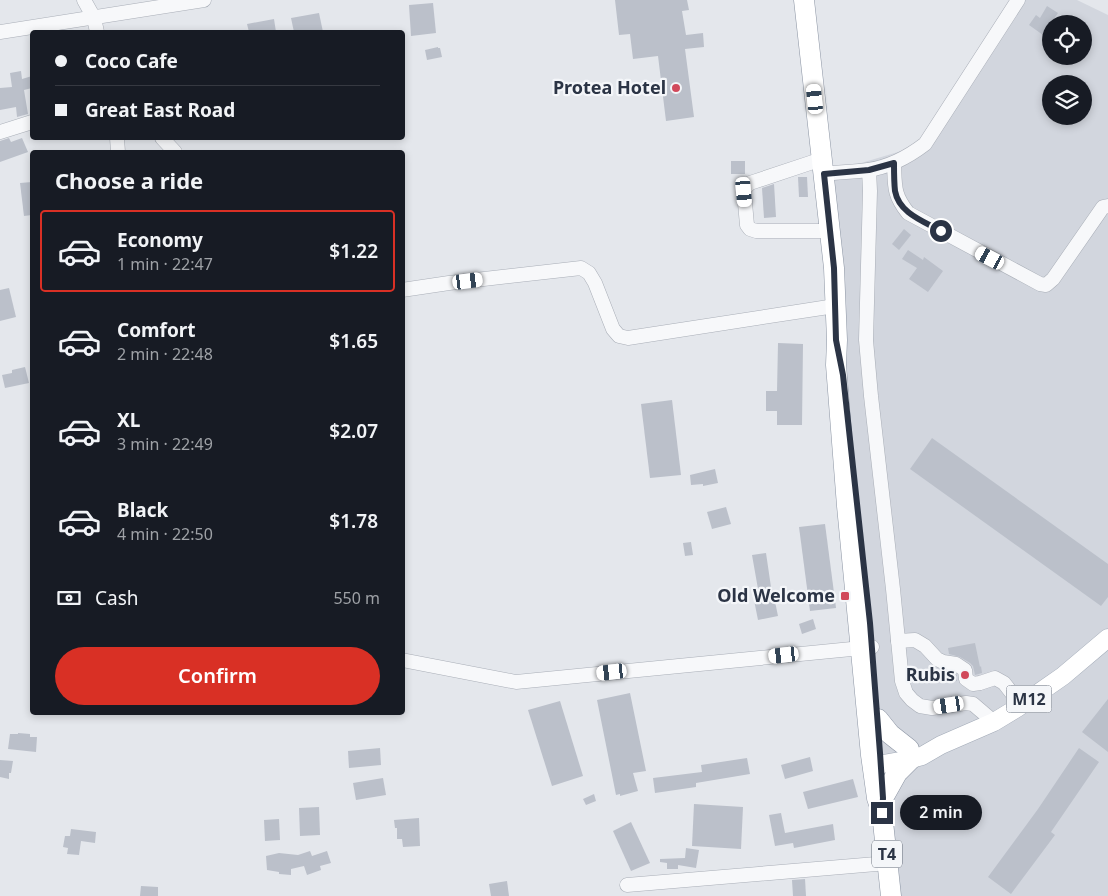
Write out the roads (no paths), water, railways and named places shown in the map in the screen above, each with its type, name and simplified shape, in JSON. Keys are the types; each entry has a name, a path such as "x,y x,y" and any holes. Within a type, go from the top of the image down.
{"highway":[{"name":"T4","path":"804,0 834,268 837,374 845,489 878,719 876,760"},
{"name":"T4","path":"867,647 876,760 877,798 883,806 891,896"},
{"path":"878,719 910,754 897,773 883,806"}],"main road":[{"name":"M12","path":"876,760 910,754 942,745 994,722 1063,676 1108,638"}],"street":[{"path":"84,0 94,18 97,30"},
{"path":"0,32 204,0"},
{"path":"829,231 756,231 750,228 747,224 745,188 750,183 823,166 869,170 894,163 911,155 925,144 1018,0"},
{"path":"0,132 30,123"},
{"path":"164,140 173,150"},
{"path":"894,163 895,192 900,203 908,213 1040,284 1046,285 1053,279 1103,208 1108,206"},
{"path":"869,170 866,340 902,681 906,693 920,706 932,708 966,703 973,704 994,722"},
{"path":"405,290 582,268 589,273 595,283 613,330 619,336 628,338 835,306"},
{"path":"898,641 915,640 925,646 937,660 956,664 965,670 966,679 972,684 995,678 1004,683 1021,705"},
{"path":"405,661 516,682 867,647"},
{"path":"627,885 888,863"}],"place":[{"name":"Protea Hotel","path":"676,88"},
{"name":"Old Welcome","path":"845,596"},
{"name":"Rubis","path":"965,675"}]}
